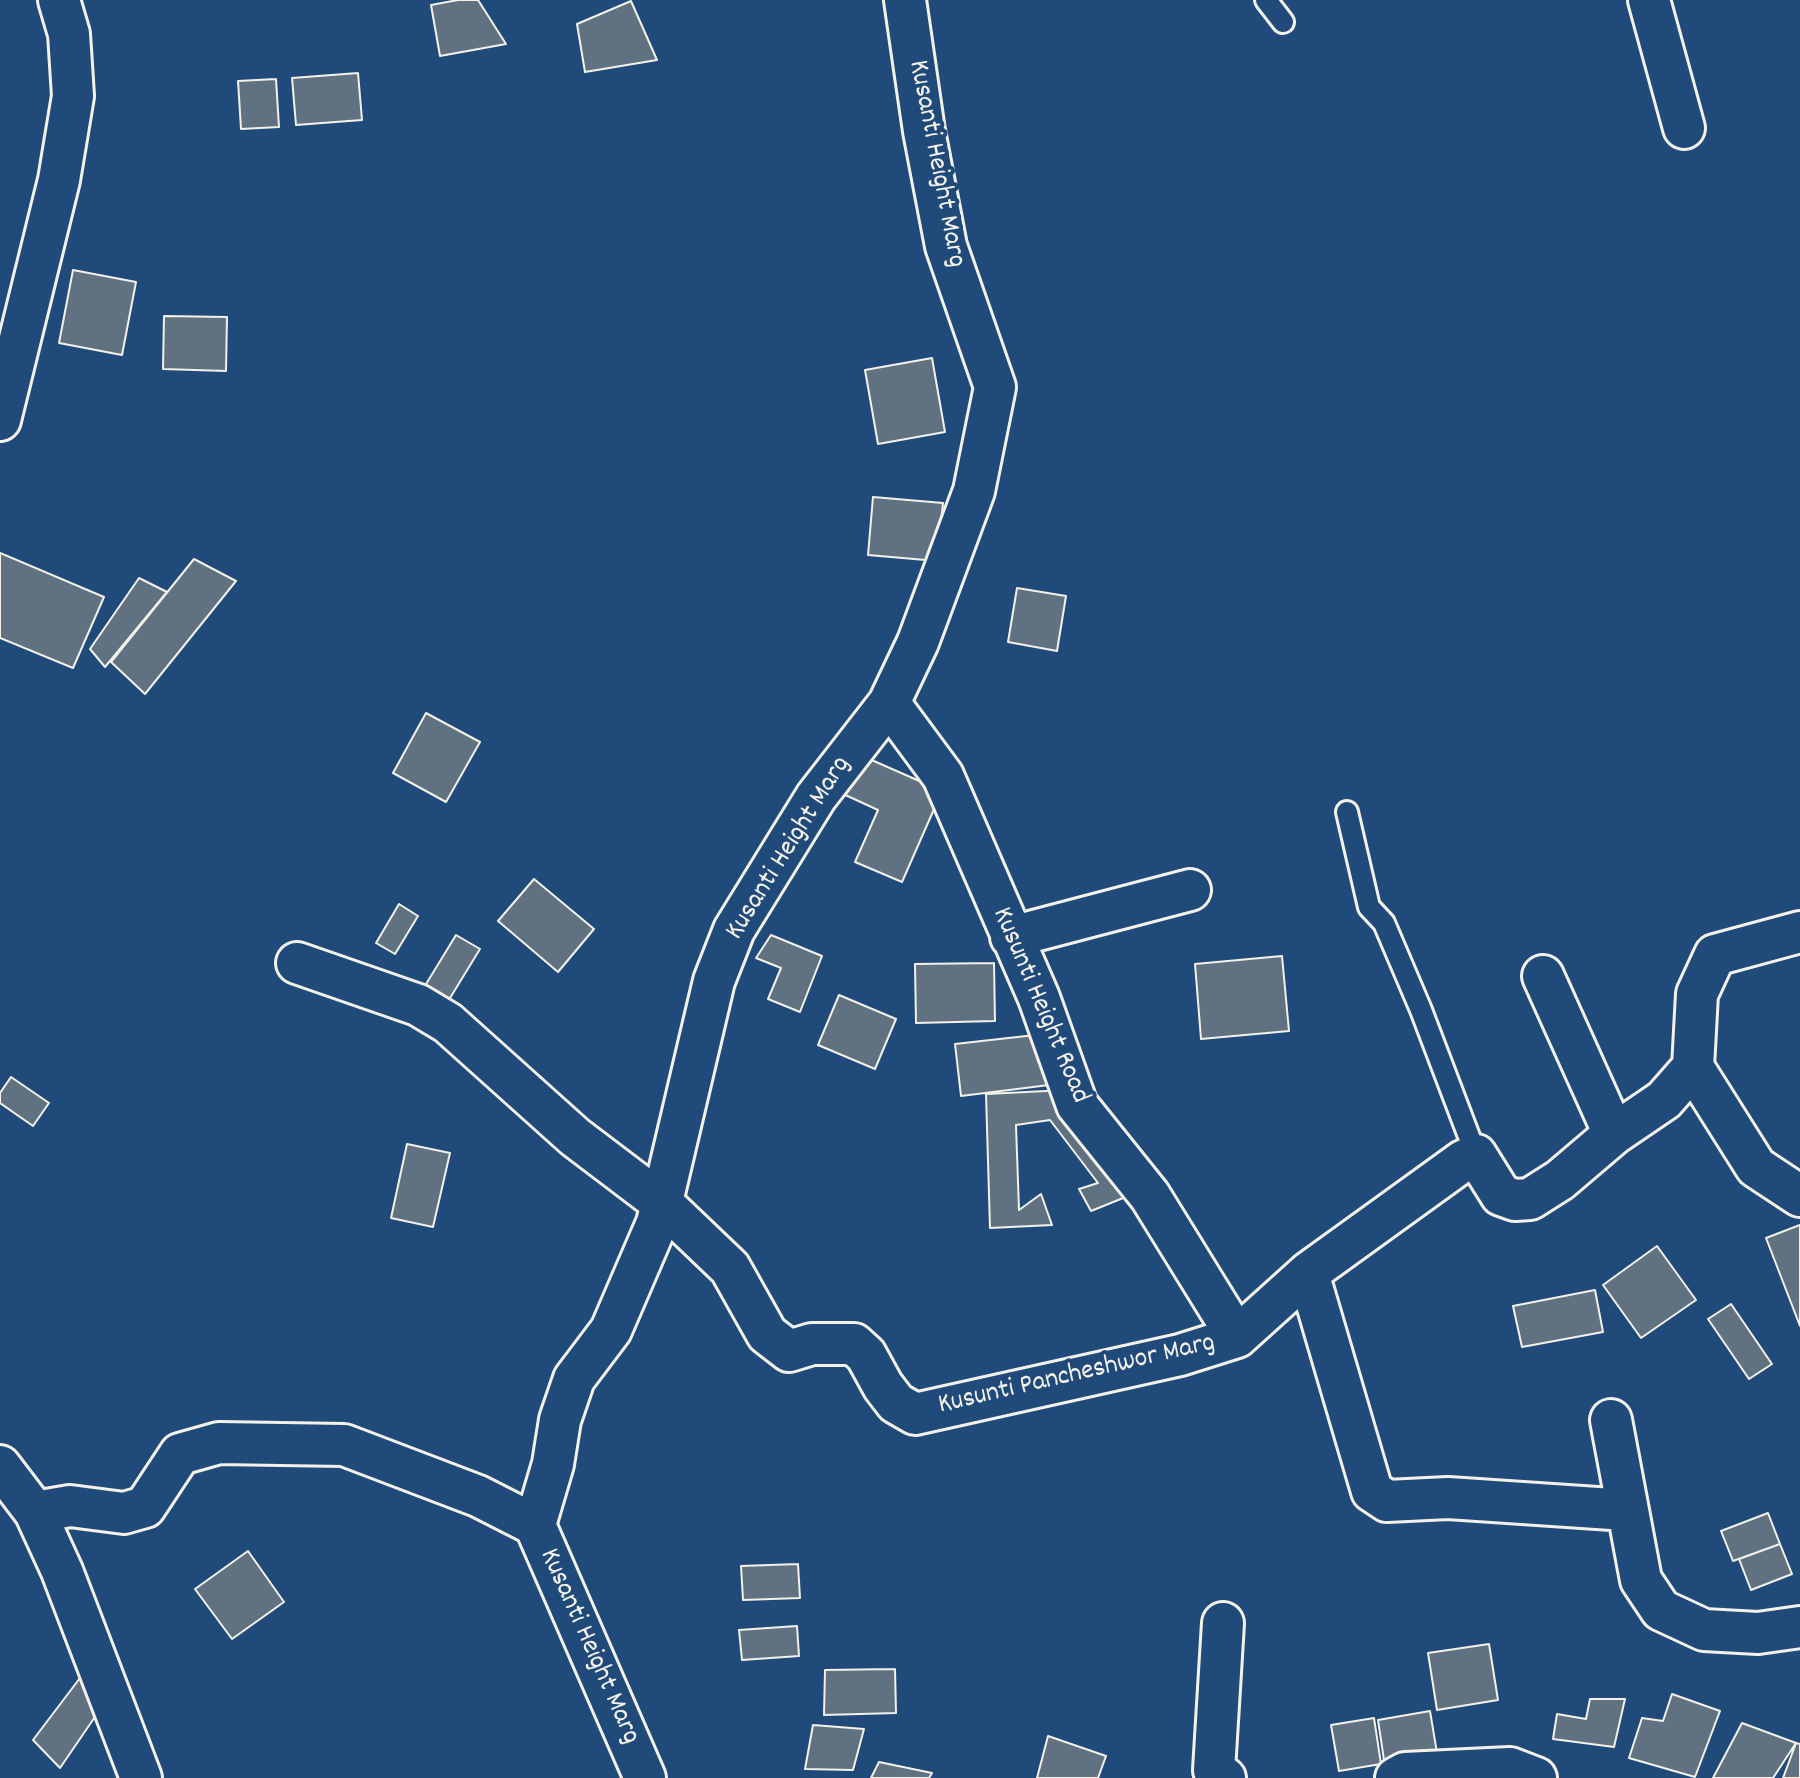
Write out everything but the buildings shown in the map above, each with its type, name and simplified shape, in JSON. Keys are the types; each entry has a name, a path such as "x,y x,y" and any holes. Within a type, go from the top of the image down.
{"street":[{"path":"0,420 59,180 73,96 69,34 59,0"},
{"name":"Kusanti Height Marg","path":"645,1778 535,1525 553,1464 560,1420 574,1379 611,1330 657,1223 714,981 734,930 816,797 889,703 918,642 974,491 995,387 946,246 924,131 905,0"},
{"path":"1649,0 1684,128"},
{"name":"Kusunti Height Road","path":"889,703 943,776 1039,998 1077,1105 1150,1196 1237,1337"},
{"path":"1011,937 1190,890"},
{"path":"1800,932 1715,955 1697,994 1693,1067 1756,1167 1800,1196"},
{"path":"297,963 418,1005 448,1023 575,1137 662,1203"},
{"path":"1543,976 1614,1134"},
{"path":"1476,1155 1501,1195 1515,1200 1530,1199 1560,1180 1614,1134 1664,1100 1693,1067"},
{"name":"Kusunti Pancheshwor Marg","path":"662,1203 730,1268 767,1334 789,1351 812,1344 854,1344 866,1355 896,1403 915,1414 1180,1355 1237,1337 1308,1273 1463,1161 1476,1155"},
{"path":"1308,1273 1372,1491 1387,1501 1448,1498 1627,1510"},
{"path":"1611,1420 1641,1580 1661,1610 1704,1630 1758,1633 1800,1627"},
{"path":"35,1512 70,1506 124,1513 145,1507 180,1454 219,1443 344,1445 478,1496 535,1525"},
{"path":"0,1466 35,1512 62,1571 141,1778"},
{"path":"1223,1623 1214,1770 1225,1778"},
{"path":"1396,1778 1405,1773 1510,1768 1536,1778"}],"lane":[{"path":"1266,0 1283,22"},
{"path":"1347,812 1369,907 1384,923 1476,1155"}]}
